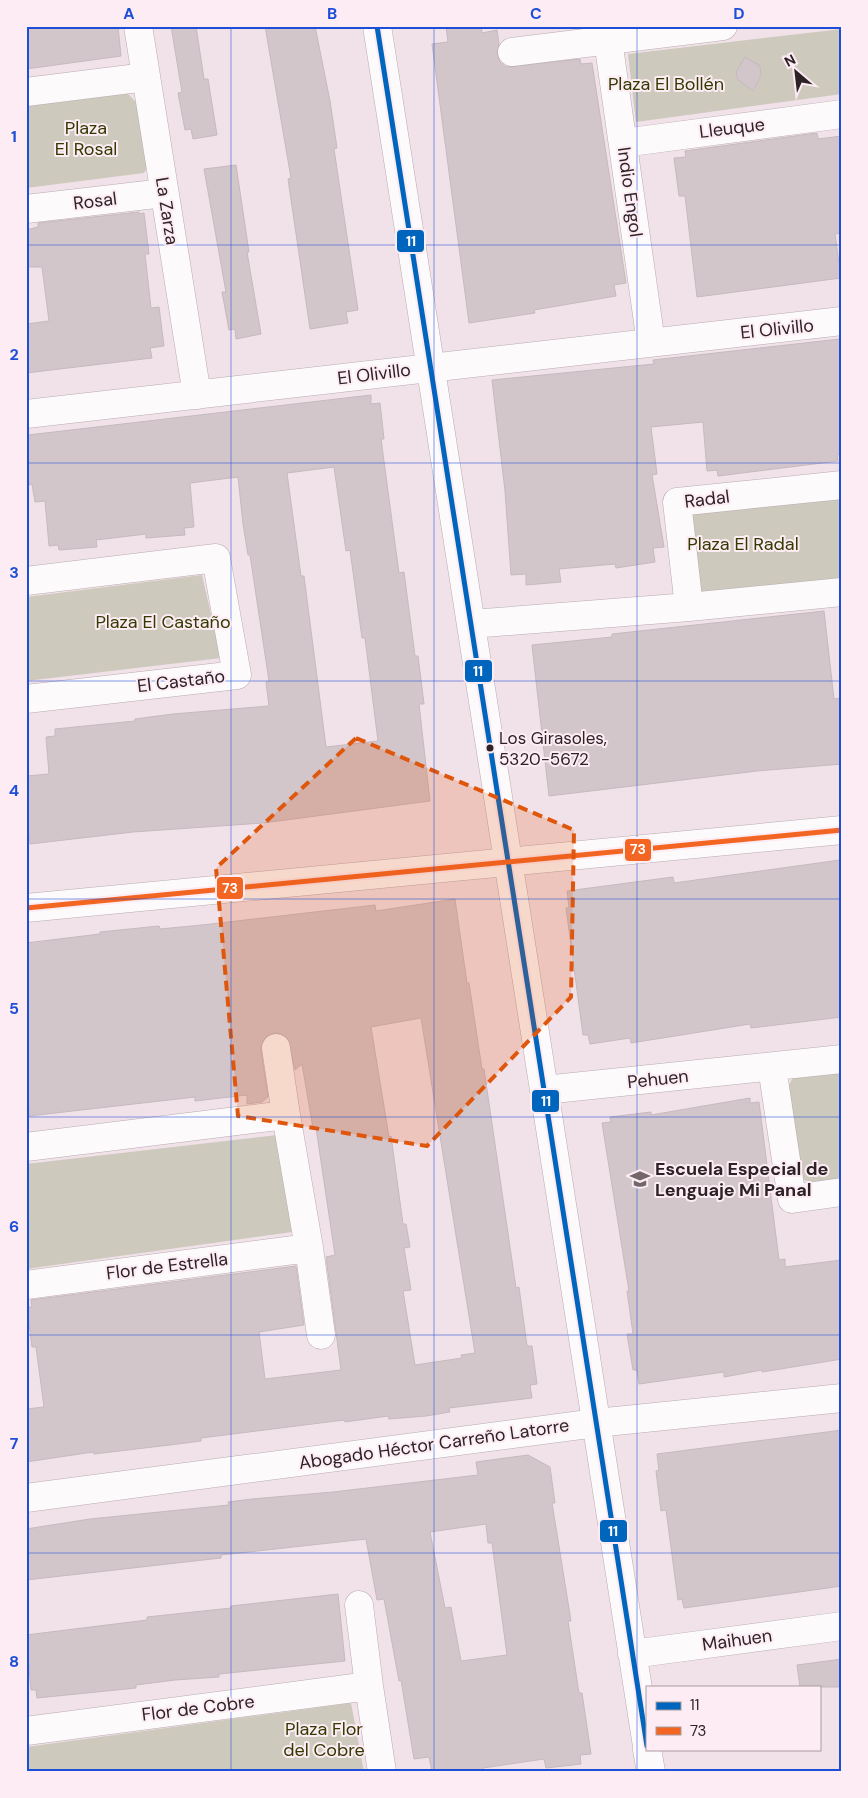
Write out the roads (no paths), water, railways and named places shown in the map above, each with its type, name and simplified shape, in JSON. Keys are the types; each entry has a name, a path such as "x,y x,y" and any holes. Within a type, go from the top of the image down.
{"street":[{"name":"La Zarza","path":"138,26 197,395"},
{"path":"377,26 646,1742"},
{"path":"512,52 723,26"},
{"name":"Indio Engol","path":"608,40 651,343"},
{"path":"26,92 146,77"},
{"name":"Lleuque","path":"623,143 842,114"},
{"name":"Rosal","path":"26,210 164,193"},
{"name":"El Olivillo","path":"26,414 842,321"},
{"name":"Radal","path":"689,607 676,502 842,485"},
{"name":"El Castaño","path":"26,581 216,558 237,675 26,699"},
{"path":"471,624 689,607 842,592"},
{"path":"26,908 842,830"},
{"path":"276,1048 309,1248 321,1336"},
{"name":"Pehuen","path":"544,1090 842,1059"},
{"path":"772,1067 792,1199 842,1192"},
{"path":"26,1147 286,1115"},
{"name":"Flor de Estrella","path":"26,1285 309,1248"},
{"name":"Abogado Héctor Carreño Latorre","path":"26,1498 596,1423 842,1398"},
{"path":"359,1605 382,1772"},
{"name":"Maihuen","path":"632,1654 842,1626"},
{"name":"Flor de Cobre","path":"26,1731 369,1686"},
{"path":"647,1750 651,1772"}],"place":[{"name":"Los Girasoles, 5320-5672","path":"490,748"},
{"name":"Escuela Especial de Lenguaje Mi Panal","path":"640,1179"}],"park label":[{"name":"Plaza El Bollén","path":"666,84"},
{"name":"Plaza El Rosal","path":"86,138"},
{"name":"Plaza El Radal","path":"743,544"},
{"name":"Plaza El Castaño","path":"163,622"},
{"name":"Plaza Flor del Cobre","path":"324,1739"}]}
